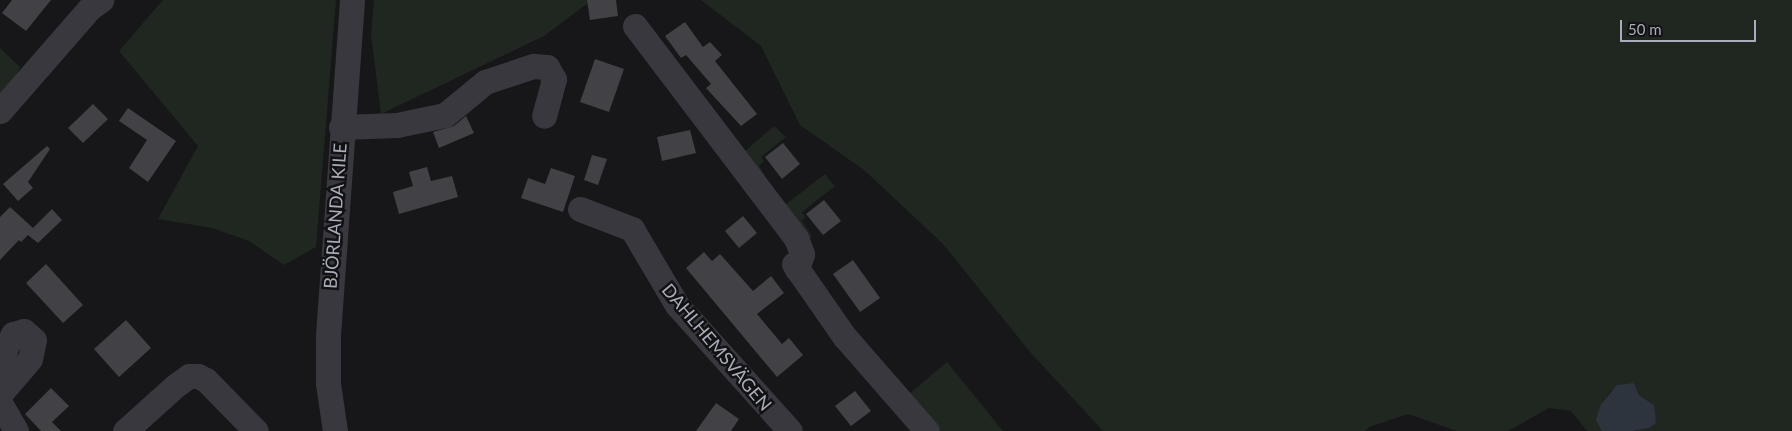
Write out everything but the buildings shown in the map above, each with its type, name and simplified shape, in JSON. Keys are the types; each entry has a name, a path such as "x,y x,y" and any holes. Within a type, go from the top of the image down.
{"street":[{"path":"0,111 84,14 101,0"},
{"name":"BJÖRLANDA KILE","path":"335,431 328,383 328,334 341,127 352,0"},
{"path":"635,26 796,238 802,254 796,266 844,336 927,431"},
{"path":"341,127 373,128 445,115 485,82 534,66 548,67 554,79 544,116"},
{"name":"DAHLHEMSVÄGEN","path":"580,210 632,229 677,305 790,431"},
{"path":"0,386 5,349 13,334 24,332 34,340 30,359 0,394"},
{"path":"125,431 174,386 189,376 198,376 206,380 256,431"},
{"path":"0,403 16,431"}],"shaded area":[{"path":"163,0 336,0 316,247 284,265 249,241 212,228 158,219 198,146 119,51"},
{"path":"374,0 592,0 544,36 381,114 371,35"},
{"path":"701,0 1792,0 1792,431 1633,431 1649,428 1654,405 1639,395 1634,383 1611,391 1601,404 1602,431 1587,431 1571,411 1549,408 1508,431 1457,431 1408,414 1369,427 1365,431 1103,431 1031,353 943,244 864,170 800,125 761,46"},
{"path":"0,48 20,67 9,95 0,105"},
{"path":"774,126 786,137 761,157 764,161 759,166 770,184 743,153"},
{"path":"825,174 835,186 802,212 805,217 802,221 812,236 810,239 785,205"},
{"path":"947,362 1003,431 937,431 908,395"},
{"path":"1634,383 1639,395 1654,405 1656,423 1649,428 1633,431 1602,431 1596,420 1601,404 1617,385"}]}
